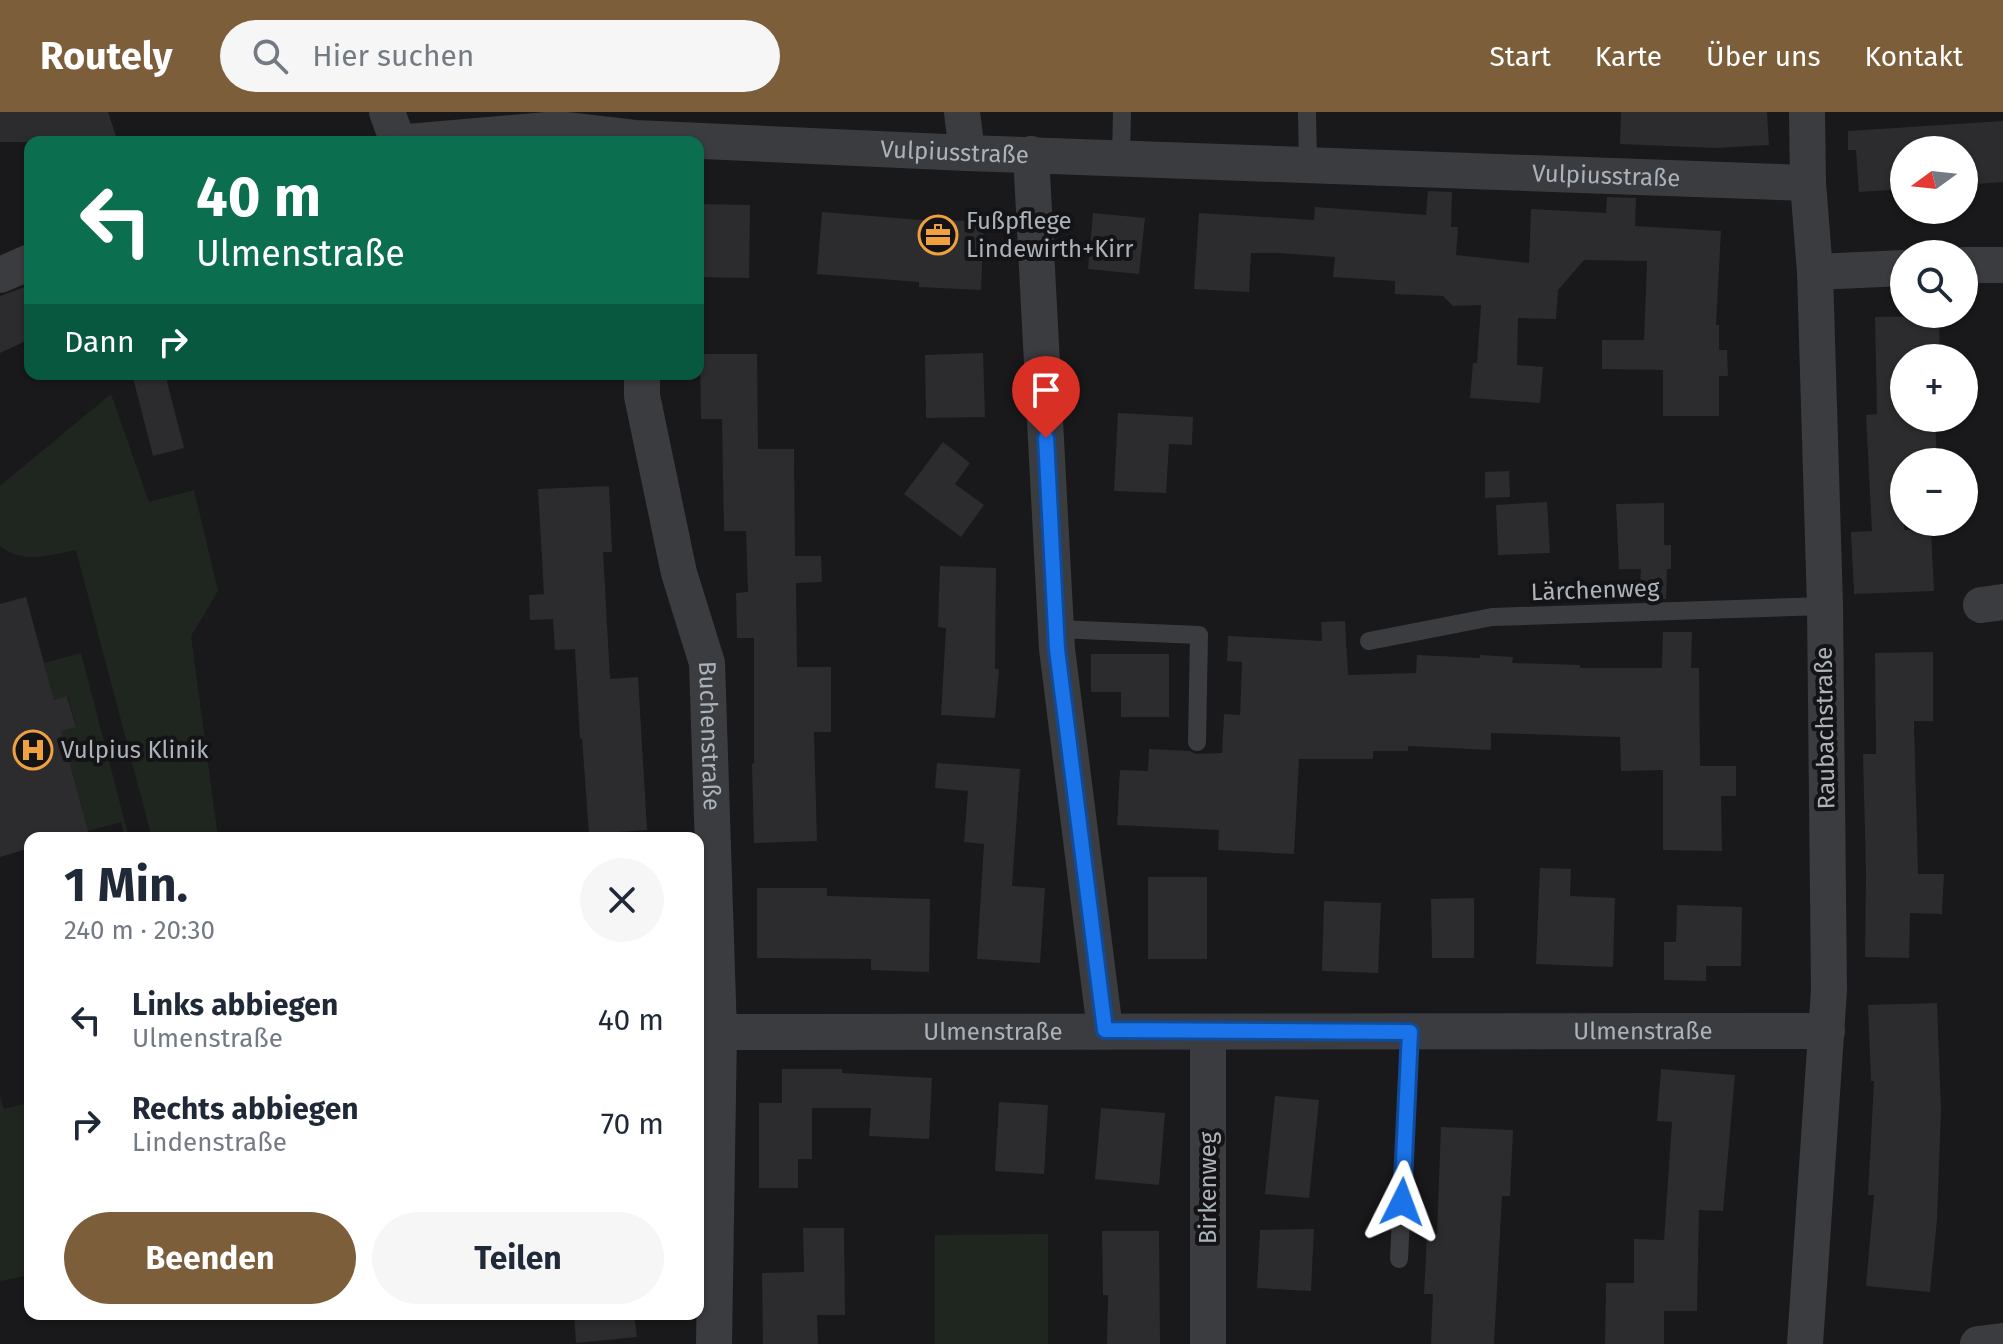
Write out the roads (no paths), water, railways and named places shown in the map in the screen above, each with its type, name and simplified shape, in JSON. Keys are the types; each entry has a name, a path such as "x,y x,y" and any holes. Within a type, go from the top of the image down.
{"street":[{"path":"387,112 396,136"},
{"path":"962,112 967,153"},
{"name":"Raubachstraße","path":"1805,1344 1827,1031 1825,606 1807,112"},
{"name":"Vulpiusstraße","path":"477,136 558,129 697,136"},
{"name":"Vulpiusstraße","path":"704,136 967,153 1808,183"},
{"path":"1031,154 1056,629 1105,1030"},
{"path":"0,275 24,265"},
{"path":"1978,265 2003,265"},
{"path":"1815,272 1890,269"},
{"name":"Buchenstraße","path":"642,380 642,396 679,573 707,663 719,1032 714,1344"},
{"name":"Ulmenstraße","path":"719,1032 1827,1031"},
{"name":"Birkenweg","path":"1208,1033 1208,1344"},
{"path":"1978,1344 2003,1341"}],"lane":[{"path":"1121,157 1122,112"},
{"path":"1307,112 1308,163"},
{"name":"Lärchenweg","path":"1369,641 1492,617 1825,606"},
{"path":"1056,629 1199,635 1197,742"},
{"path":"1399,1259 1410,1032"}],"place":[{"name":"Fußpflege Lindewirth+Kirr","path":"938,235"},
{"name":"Vulpius Klinik","path":"33,750"}]}
